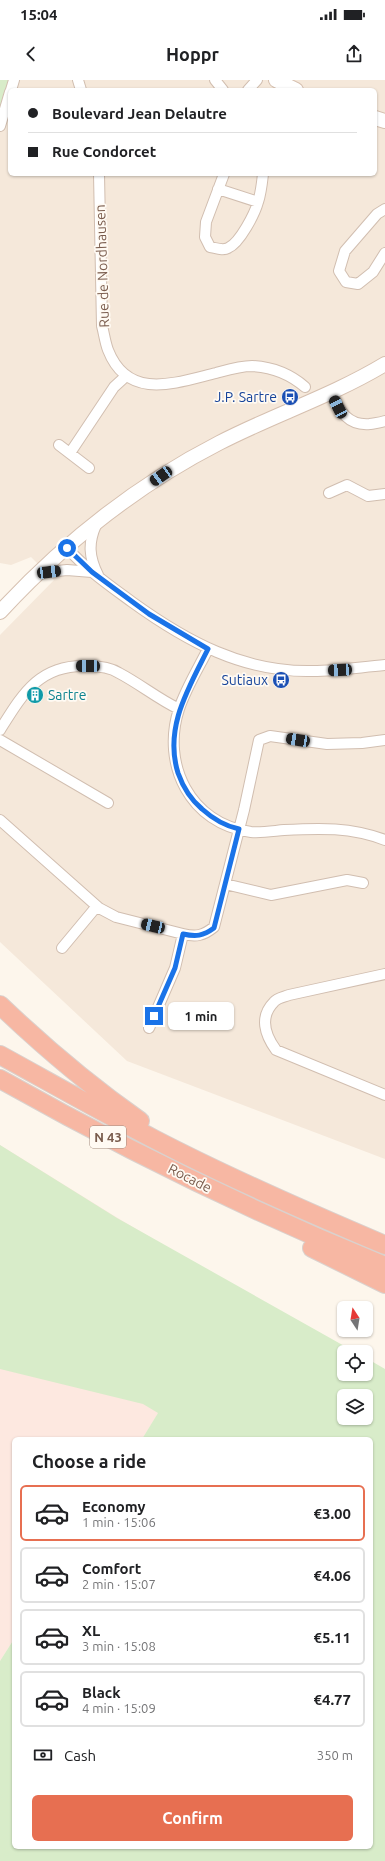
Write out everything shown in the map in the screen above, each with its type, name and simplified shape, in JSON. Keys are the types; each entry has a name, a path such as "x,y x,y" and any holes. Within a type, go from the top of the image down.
{"highway":[{"path":"0,1005 41,1044 85,1080 197,1160"},
{"name":"N 43","path":"0,1055 155,1140 385,1245"},
{"name":"Rocade","path":"0,1079 74,1120 217,1192 316,1238 385,1266"},
{"path":"217,1192 253,1219 385,1284"}],"street":[{"path":"215,80 221,88"},
{"path":"250,88 258,80"},
{"path":"278,81 292,88"},
{"path":"0,126 8,98"},
{"name":"Rue de Nordhausen","path":"99,176 102,326 107,349 117,368 130,379 149,385 169,384 226,370 251,366 277,370 305,387"},
{"path":"223,176 206,222 205,237 210,247 220,249 228,248 235,243 244,230 258,202 263,176"},
{"path":"218,188 258,202"},
{"path":"385,209 377,214 345,251 339,271 346,282 358,284 374,272 385,253"},
{"path":"0,612 39,573 67,548 161,476 218,443 332,393 361,379 385,364"},
{"path":"70,453 114,387 126,376"},
{"path":"332,393 342,415 352,422 363,425 385,421"},
{"path":"59,445 89,468"},
{"path":"328,493 347,486 368,496 385,494"},
{"path":"96,525 91,536 89,547 96,575"},
{"path":"67,548 96,575 167,626 208,649 245,662 287,670 311,672 385,665"},
{"path":"39,573 67,570 96,575"},
{"path":"208,649 179,709 173,737 174,760 182,785 196,804 213,818 239,829 251,832 327,828 368,834 385,840"},
{"path":"0,730 21,696 37,680 56,670 76,665 99,666 118,672 179,709"},
{"path":"0,820 97,906 116,917 183,934 194,936 205,934 214,928 239,829 259,740 270,736 327,744 362,743 385,740"},
{"path":"0,740 108,803"},
{"path":"225,884 271,895 347,880 363,883"},
{"path":"62,948 97,906"},
{"path":"148,1028 175,968 183,934"},
{"path":"385,974 289,995 274,1001 265,1015 264,1027 267,1038 276,1050 385,1095"}],"shaded area":[{"path":"9,80 385,80 385,1159 127,1061 0,942 0,635 54,580 31,557 11,565 0,563 0,108"},
{"path":"0,1145 121,1220 337,1348 337,1381 367,1381 355,1389 337,1389 337,1412 326,1437 202,1437 159,1412 143,1437 12,1437 12,1642 0,1661"},
{"path":"385,1369 373,1377 373,1372"}],"green space":[{"path":"0,80 9,80 0,108"},
{"path":"0,1145 117,1218 343,1345 337,1345 337,1381 373,1381 373,1362 385,1369 385,1861 0,1861 0,1661 12,1642 12,1849 373,1849 373,1437 143,1437 158,1413 143,1404 0,1369"}],"place":[{"name":"J.P. Sartre","path":"290,397"},
{"name":"Sutiaux","path":"281,680"},
{"name":"Sartre","path":"35,695"}],"route":[{"path":"67,548 92,572 149,614 208,649 190,683 179,709 173,737 174,760 182,785 196,804 213,818 233,828 239,829 214,928 205,934 194,936 183,934 175,968 154,1016"}]}
